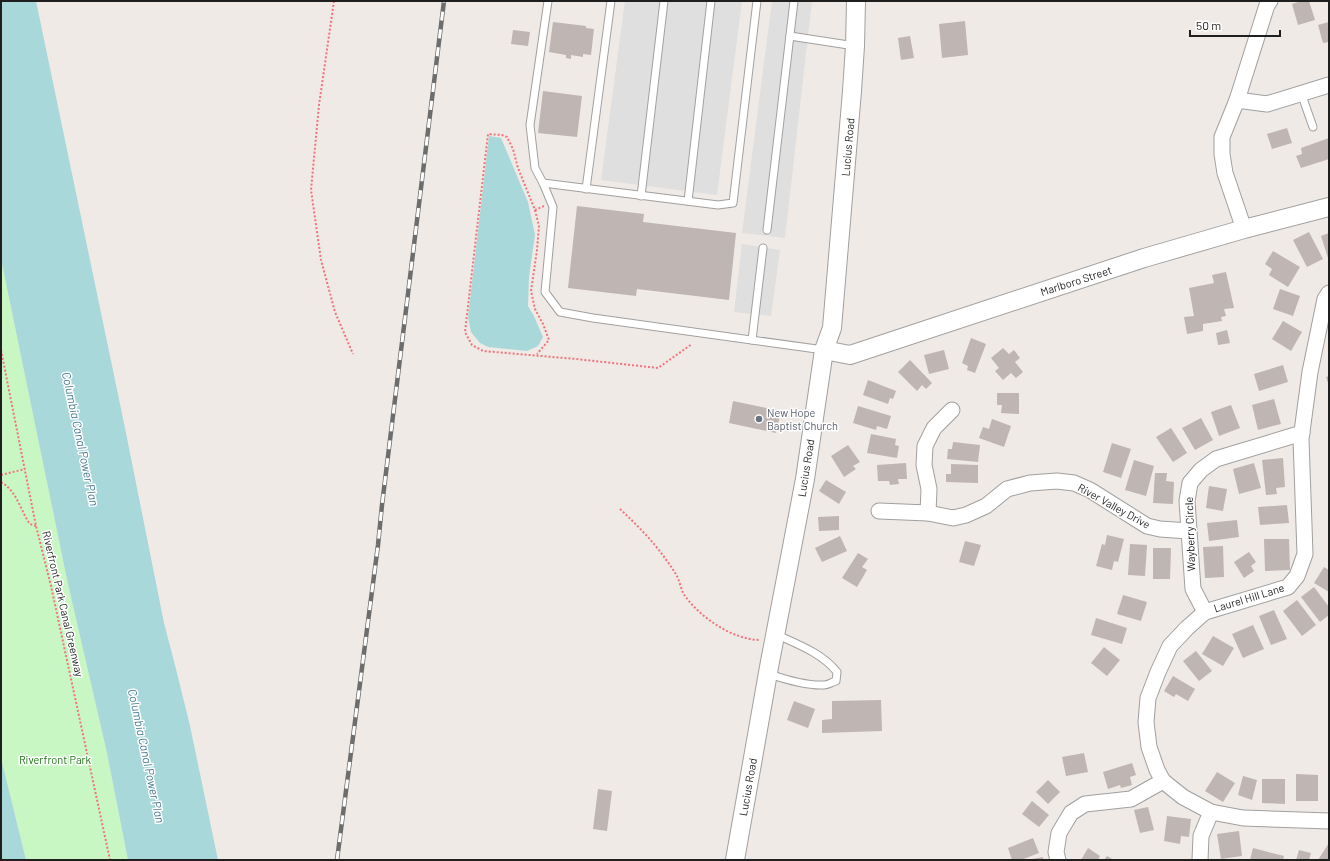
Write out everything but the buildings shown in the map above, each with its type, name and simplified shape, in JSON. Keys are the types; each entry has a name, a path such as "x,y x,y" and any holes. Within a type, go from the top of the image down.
{"street":[{"name":"Lucius Road","path":"735,860 768,673 805,478 824,350 833,321 855,46 856,1"},
{"path":"1244,229 1225,172 1222,154 1222,137 1236,100 1267,4 1270,1"},
{"path":"1236,100 1267,104 1329,85"},
{"name":"Marlboro Street","path":"824,350 850,355 1144,258 1244,229 1329,207"},
{"name":"Laurel Hill Lane","path":"1329,293 1325,299 1312,365 1302,433 1305,554 1297,576 1288,587 1205,612 1187,628 1170,646 1158,672 1148,698 1146,722 1149,747 1157,770 1163,781 1183,796 1211,812 1244,818 1329,820"},
{"path":"928,513 928,489 924,464 925,446 934,428 952,410"},
{"name":"Wayberry Circle","path":"1205,612 1193,589 1187,500 1190,483 1201,470 1216,459 1302,433"},
{"name":"River Valley Drive","path":"879,512 928,513 953,518 966,515 986,506 1007,489 1030,482 1057,481 1074,483 1090,490 1147,526 1160,529 1189,531"},
{"path":"1058,860 1056,852 1059,833 1071,813 1085,804 1131,799 1163,781"},
{"path":"1200,860 1201,836 1211,812"}],"lane":[{"path":"548,1 530,125 535,168 553,207 545,292 560,312 824,350"},
{"path":"586,189 611,1"},
{"path":"641,196 664,1"},
{"path":"688,202 711,1"},
{"path":"543,183 688,202 718,205 733,203 757,1"},
{"path":"767,230 794,1"},
{"path":"790,36 855,46"},
{"path":"1301,93 1313,127"},
{"path":"752,340 763,248"},
{"path":"768,673 780,678 811,684 825,685 836,681 837,672 830,663 814,652 775,637"}],"path":[{"path":"334,1 319,105 311,190 321,260 335,312 353,354"},
{"path":"551,202 536,210 518,168 513,149 507,137 488,134 465,332 472,345 483,351 576,358 658,368 692,344"},
{"name":"Riverfront Park Canal Greenway","path":"1,350 36,526 53,593 110,860"},
{"path":"1,475 25,469"},
{"path":"1,482 15,496 30,524 36,526"},
{"path":"620,509 641,528 667,560 678,577 684,595 702,615 720,628 752,640 775,637"}],"green space":[{"name":"Riverfront Park","path":"1,259 68,584 107,753 128,860 26,860 1,758"}],"shaded area":[{"path":"625,1 742,1 717,195 601,180"},
{"path":"772,1 812,1 785,238 742,233"},
{"path":"742,244 780,250 771,316 734,312"}],"water":[{"name":"Columbia Canal Power Plan","path":"1,1 36,1 164,623 190,726 218,860 128,860 107,753 68,584 1,259"},
{"path":"489,136 501,138 528,202 535,235 529,277 528,306 543,337 538,346 527,351 488,347 480,343 471,332 468,317"},
{"path":"1,758 26,860 1,860"}],"railway":[{"path":"337,860 378,545 444,1"}],"place":[{"name":"New Hope Baptist Church","path":"759,419"}]}
